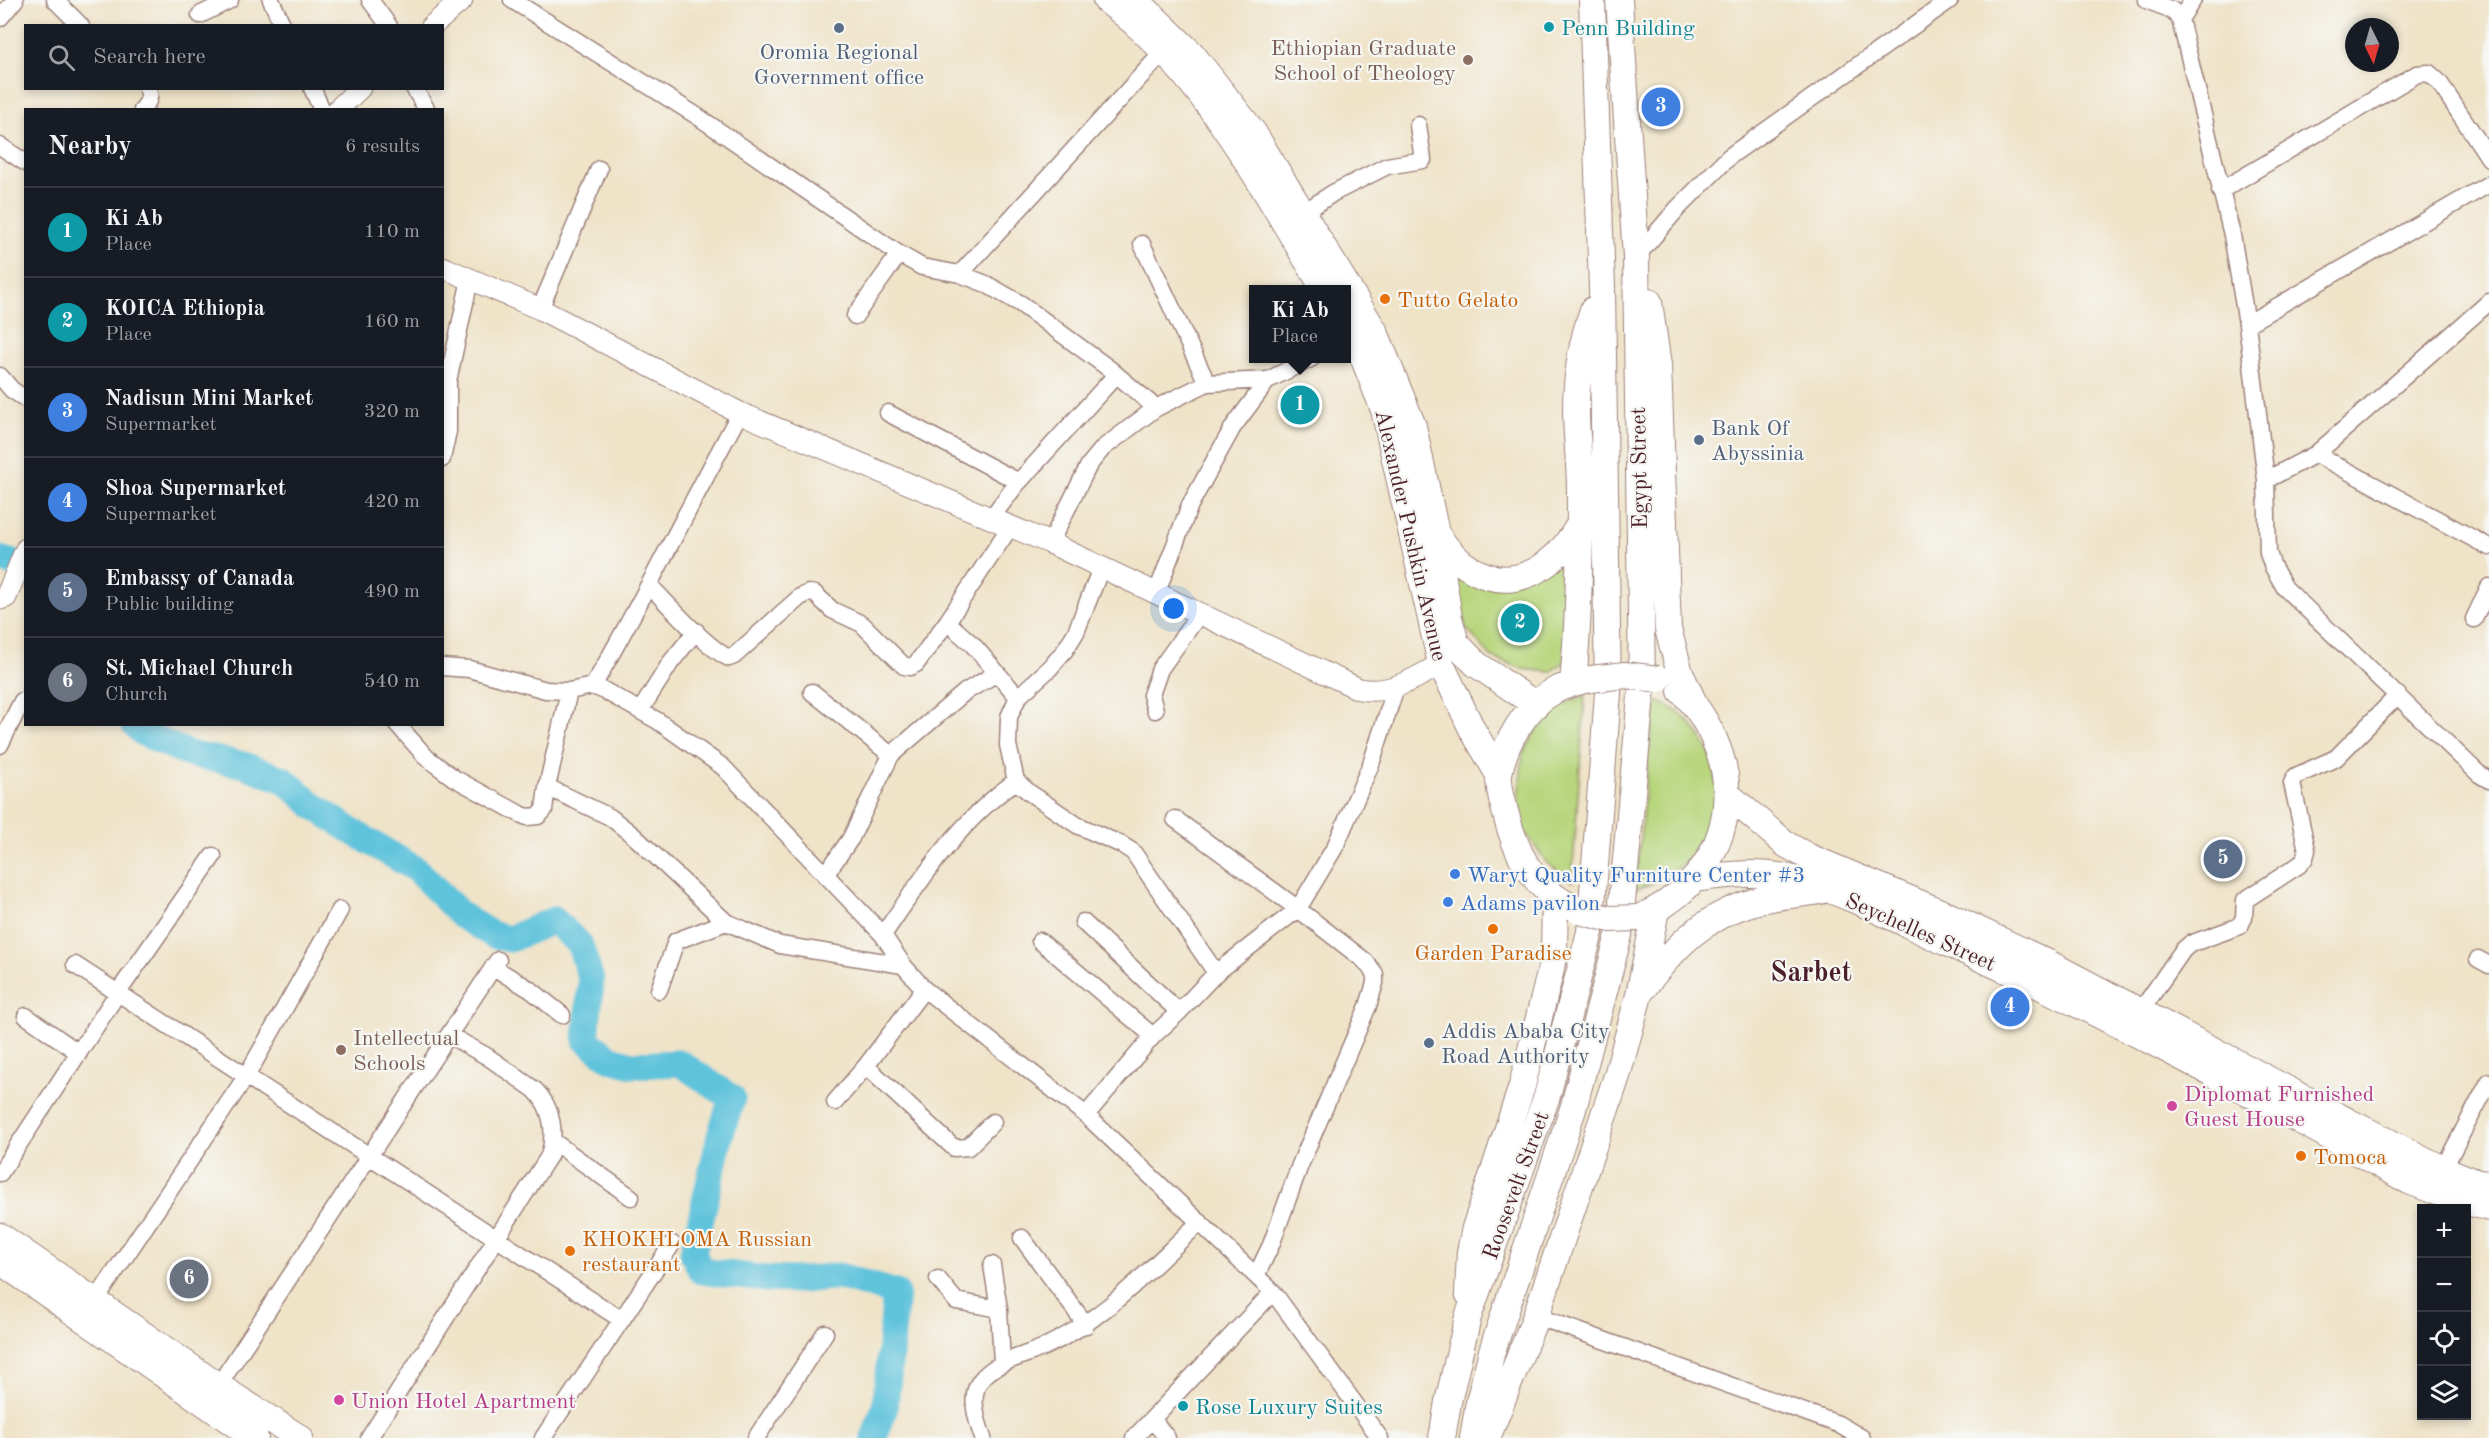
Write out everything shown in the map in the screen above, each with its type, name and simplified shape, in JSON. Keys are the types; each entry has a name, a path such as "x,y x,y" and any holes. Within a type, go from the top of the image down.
{"main road":[{"name":"Alexander Pushkin Avenue","path":"1106,0 1133,20 1232,121 1253,132 1303,213 1334,285"},
{"name":"Alexander Pushkin Avenue","path":"1137,0 1192,54 1232,121 1322,285"},
{"name":"Egypt Street","path":"1585,921 1608,693 1602,288 1592,0"},
{"name":"Egypt Street","path":"1619,0 1635,261 1642,685 1638,921"},
{"path":"1635,261 1648,297 1658,365 1668,629 1680,673 1722,758 1727,794 1724,825 1713,854 1695,879 1677,897 1638,921 1610,919 1585,921 1536,880 1521,857 1502,799 1499,775 1510,739 1536,705 1552,692 1582,681 1625,675 1658,679 1673,685 1693,702"},
{"path":"1582,681 1578,631 1580,491 1576,408 1588,323 1602,288"},
{"name":"Alexander Pushkin Avenue","path":"1356,335 1413,426 1436,533 1449,618 1456,643 1476,664 1536,705"},
{"name":"Alexander Pushkin Avenue","path":"1356,335 1384,410 1441,664 1472,729 1499,775"},
{"path":"1436,533 1450,554 1461,564 1488,577 1516,578 1532,574 1552,562 1570,542 1579,525"},
{"name":"Seychelles Street","path":"1727,794 1787,844 1809,857 1945,914 2086,982 2443,1169 2478,1183 2489,1184"},
{"name":"Seychelles Street","path":"1695,879 1750,873 1794,879 1829,890 1975,955 2114,1021 2283,1110 2409,1181 2453,1198 2489,1208"},
{"path":"1639,994 1669,954 1700,927 1731,910 1765,899 1829,890"},
{"path":"1468,1317 1468,1274 1473,1236 1522,1086 1548,981 1554,952 1555,898"},
{"name":"Roosevelt Street","path":"1442,1438 1448,1401 1468,1317 1547,1096 1585,921"},
{"path":"1487,1438 1536,1316 1617,1076 1639,994 1638,921"},
{"name":"Roosevelt Street","path":"1473,1438 1479,1402 1492,1351 1638,921"},
{"path":"0,1236 94,1303 300,1438"},
{"path":"0,1262 255,1438"}],"street":[{"path":"0,18 15,0"},
{"path":"55,0 79,24"},
{"path":"200,15 230,0"},
{"path":"271,0 282,24"},
{"path":"369,0 387,24"},
{"path":"434,24 462,0"},
{"path":"512,0 697,116 899,254 922,267 960,274 986,284 1021,304 1156,408"},
{"path":"1635,261 1677,209 1730,156 1950,0"},
{"path":"2146,0 2172,10 2180,19 2232,235 2247,324 2266,480 2268,553 2273,567 2285,588 2479,774 2489,780"},
{"path":"2180,19 2193,0"},
{"path":"960,274 1164,51"},
{"path":"2220,190 2417,74 2429,73 2439,82 2489,158"},
{"path":"144,108 149,101 148,90"},
{"path":"313,90 321,108"},
{"path":"339,108 358,90"},
{"path":"415,90 426,108"},
{"path":"1303,213 1332,193 1387,166 1423,160 1418,126"},
{"path":"0,146 24,162"},
{"path":"540,309 599,169"},
{"path":"2247,324 2489,184"},
{"path":"1142,244 1207,383"},
{"path":"855,316 899,254"},
{"path":"444,268 540,309 740,413 1050,543 1359,689 1373,692 1396,687 1441,664"},
{"path":"444,450 448,431 448,381 470,279"},
{"path":"2266,480 2316,454 2489,302"},
{"path":"1050,543 1089,465 1103,448 1156,408 1207,383 1268,380 1302,363"},
{"path":"991,518 1019,482 1116,375"},
{"path":"0,376 12,390 24,398"},
{"path":"1157,592 1190,505 1233,427 1268,380"},
{"path":"593,686 650,586 740,413"},
{"path":"888,413 1019,482"},
{"path":"2316,454 2489,547"},
{"path":"650,586 723,656 729,658 735,656 800,597 809,592 815,594 832,610 862,624 904,666 910,667 916,664 1010,527"},
{"path":"4,598 24,553"},
{"path":"1101,568 1076,632 1065,650 1050,668 1018,697 1009,717 1008,745 1016,781 1077,825 1133,852 1216,973"},
{"path":"2474,619 2489,587"},
{"path":"1155,710 1151,695 1160,669 1200,613"},
{"path":"946,622 973,645 1018,697"},
{"path":"640,711 671,662 696,631"},
{"path":"444,667 469,669 546,690 569,691 593,686 640,711 723,767 883,935 903,965 924,989 1086,1115 1273,1292 1380,1438"},
{"path":"826,874 851,838 891,755 965,692 997,673"},
{"path":"1086,1115 1153,1036 1216,973 1298,909 1335,847 1371,764 1396,687"},
{"path":"400,727 427,758 454,778 527,817 538,816 544,810 569,691"},
{"path":"812,692 891,755"},
{"path":"2140,1012 2183,950 2190,944 2240,926 2244,917 2246,900 2300,865 2307,850 2292,783 2296,776 2336,758 2398,695"},
{"path":"0,745 22,701"},
{"path":"883,935 936,858 973,815 1016,781"},
{"path":"547,787 610,817 634,836 726,922 780,945 903,965"},
{"path":"1175,819 1298,909 1365,961 1375,974 1375,983 1368,1006 1300,1165 1256,1276"},
{"path":"0,1173 117,994 213,856"},
{"path":"94,1303 247,1075 340,910"},
{"path":"659,990 676,941 726,922"},
{"path":"1083,922 1179,1012"},
{"path":"1040,941 1153,1036"},
{"path":"218,1386 496,963 562,1015"},
{"path":"75,965 622,1320"},
{"path":"835,1102 866,1066 924,989"},
{"path":"26,1016 79,1053"},
{"path":"369,1438 549,1156 554,1142 551,1120 535,1090 488,1057 449,1035"},
{"path":"866,1066 954,1148 968,1147 993,1122"},
{"path":"2443,1169 2489,1082"},
{"path":"554,1142 631,1197"},
{"path":"983,1438 978,1422 975,1394 978,1383 986,1374 1002,1363 1044,1347 1086,1325 1200,1222"},
{"path":"1022,1238 1086,1325"},
{"path":"543,1438 672,1244"},
{"path":"992,1265 999,1309 1002,1363"},
{"path":"938,1279 956,1301 999,1309"},
{"path":"1134,1438 1273,1292"},
{"path":"1536,1316 1838,1424 1862,1438"},
{"path":"756,1438 825,1333"},
{"path":"1153,1420 1167,1438"}],"green space":[{"path":"1564,557 1567,596 1564,662 1551,672 1523,669 1491,657 1466,628 1453,566 1470,579"},
{"path":"1585,695 1572,881 1547,863 1523,829 1518,799 1523,753 1536,731 1560,706"},
{"path":"1654,700 1682,715 1702,738 1713,764 1717,790 1713,816 1702,840 1686,861 1663,878 1635,889"}],"waterway":[{"path":"0,559 20,565 24,570"},
{"path":"136,726 143,733 189,754 244,765 284,780 314,806 417,870 462,916 493,935 510,939 554,920 580,945 591,980 586,1040 611,1059 632,1065 680,1063 732,1098 720,1136 693,1253 701,1271 766,1279 802,1280 839,1276 896,1293 885,1407 874,1438"}],"place":[{"name":"Penn Building","path":"1549,27"},
{"name":"Oromia Regional Government office","path":"839,28"},
{"name":"Ethiopian Graduate School of Theology","path":"1468,60"},
{"name":"Nadisun Mini Market","path":"1661,107"},
{"name":"Tutto Gelato","path":"1385,299"},
{"name":"Ki Ab","path":"1300,405"},
{"name":"Bank Of Abyssinia","path":"1699,440"},
{"name":"KOICA Ethiopia","path":"1520,623"},
{"name":"Embassy of Canada","path":"2223,859"},
{"name":"Waryt Quality Furniture Center #3","path":"1455,874"},
{"name":"Adams pavilon","path":"1448,902"},
{"name":"Garden Paradise","path":"1493,929"},
{"name":"Shoa Supermarket","path":"2010,1007"},
{"name":"Addis Ababa City Road Authority","path":"1429,1043"},
{"name":"Intellectual Schools","path":"341,1050"},
{"name":"Diplomat Furnished Guest House","path":"2172,1106"},
{"name":"Tomoca","path":"2301,1156"},
{"name":"KHOKHLOMA Russian restaurant","path":"570,1251"},
{"name":"St. Michael Church","path":"189,1279"},
{"name":"Union Hotel Apartment","path":"339,1400"},
{"name":"Rose Luxury Suites","path":"1183,1406"}],"district":[{"name":"Sarbet","path":"1811,971"}]}
